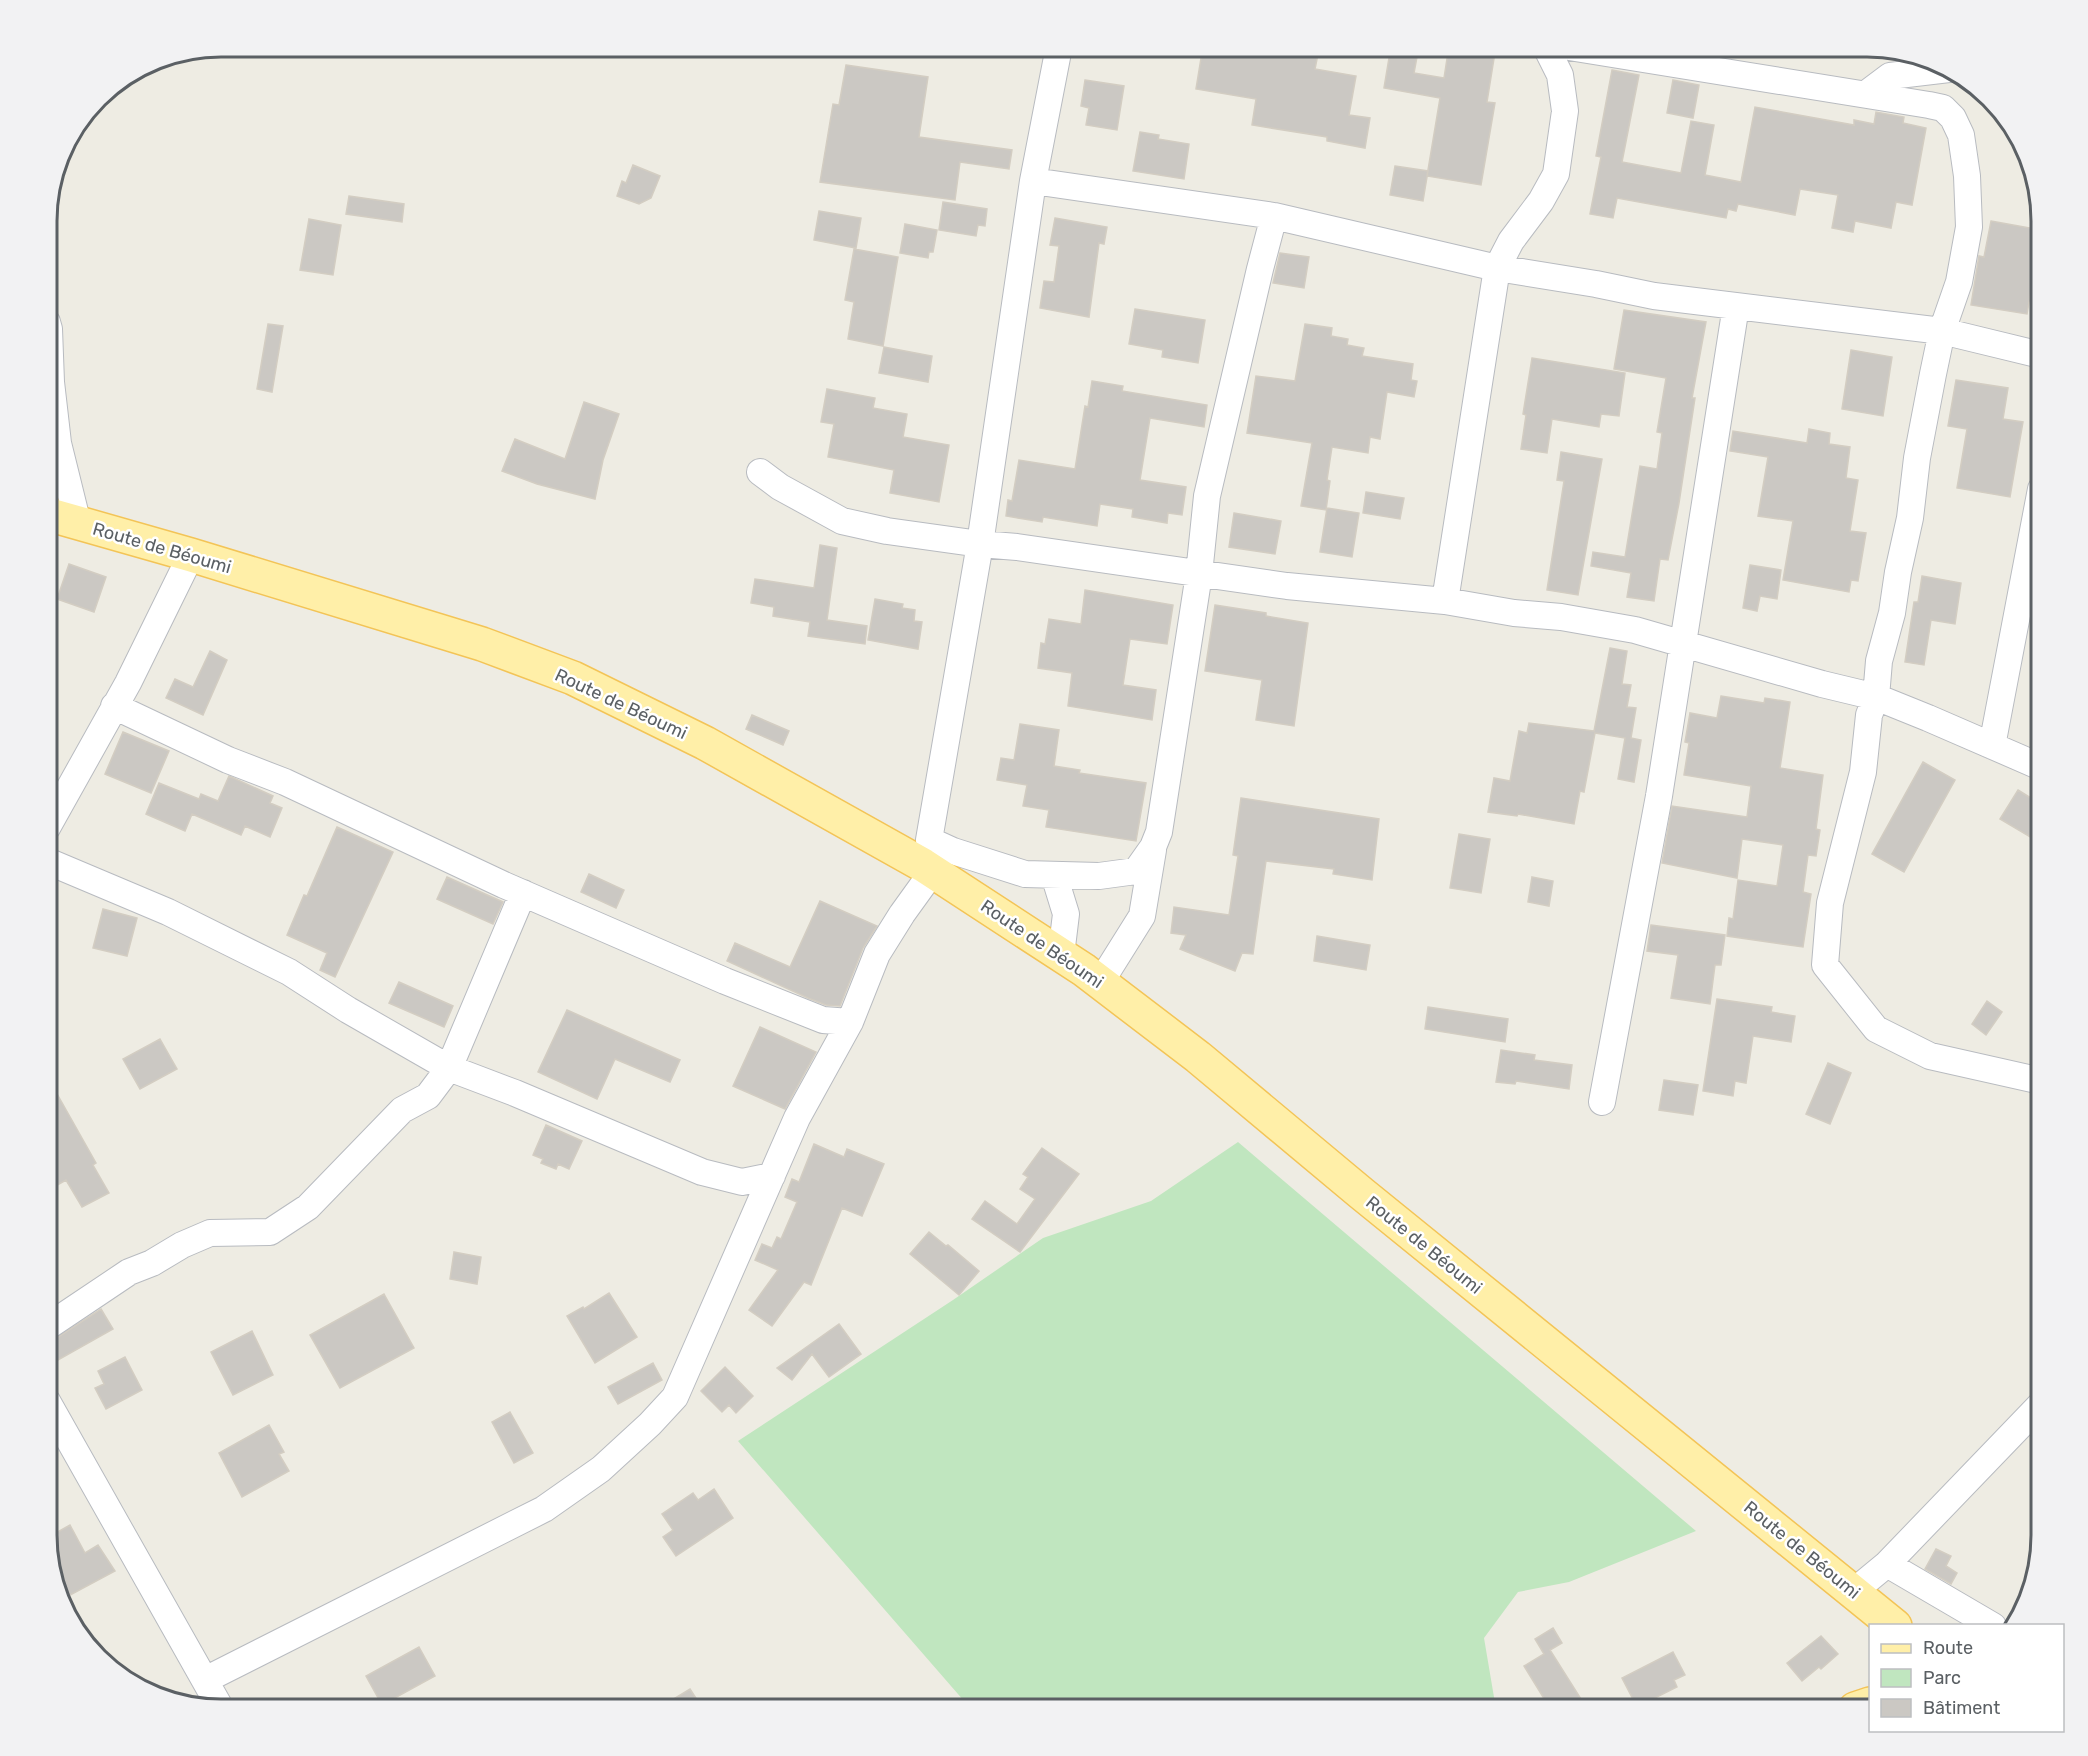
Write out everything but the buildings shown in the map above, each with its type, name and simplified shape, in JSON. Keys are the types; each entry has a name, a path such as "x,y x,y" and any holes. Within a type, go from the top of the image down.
{"main road":[{"name":"Route de Béoumi","path":"57,517 191,555 482,644 573,678 931,856 1198,1057 1361,1193 1893,1624"}],"street":[{"path":"205,1680 544,1509 601,1469 650,1424 675,1397 797,1118 850,1022 877,954 902,914 931,856 1034,181 1057,57"},
{"path":"1445,601 1497,268 1511,241 1541,201 1556,174 1564,111 1560,75 1551,57"},
{"path":"1637,57 1943,108 1953,118 1961,135 1967,177 1969,227 1959,282 1942,331 1917,458 1910,518 1892,613 1877,671 1876,698 1869,715 1863,772 1830,903 1825,965 1876,1029 1930,1056 2031,1079"},
{"path":"1866,94 1890,76 1933,71"},
{"path":"1034,181 1274,216 1497,268 1654,296 1942,331 2031,351"},
{"path":"1100,982 1142,916 1153,847 1159,832 1167,784 1199,573 1207,496 1274,216"},
{"path":"1602,1102 1659,796 1737,306"},
{"path":"57,434 78,524"},
{"path":"760,472 780,487 842,522 887,531 1017,547 1287,586 1445,601 1635,630 1876,698 2031,763"},
{"path":"1992,746 2031,546"},
{"path":"57,810 166,609 191,555"},
{"path":"114,706 228,760 285,782 523,893 798,1012 823,1020 850,1022"},
{"path":"931,856 953,851 1024,874 1100,876 1136,871 1153,847"},
{"path":"57,865 168,912 290,972 348,1010 450,1068 702,1172 742,1182 772,1176"},
{"path":"1054,875 1066,914 1061,955"},
{"path":"57,1320 129,1272 152,1263 200,1237 210,1233 230,1231 270,1232 308,1207 402,1110 428,1096 450,1068 523,893"},
{"path":"1853,1592 1887,1564 2031,1415"},
{"path":"57,1419 215,1699"},
{"path":"1887,1564 1990,1624"}],"green space":[{"path":"1238,1142 1696,1531 1569,1582 1518,1592 1484,1638 1494,1699 962,1699 738,1441 1043,1238 1151,1201"}]}
